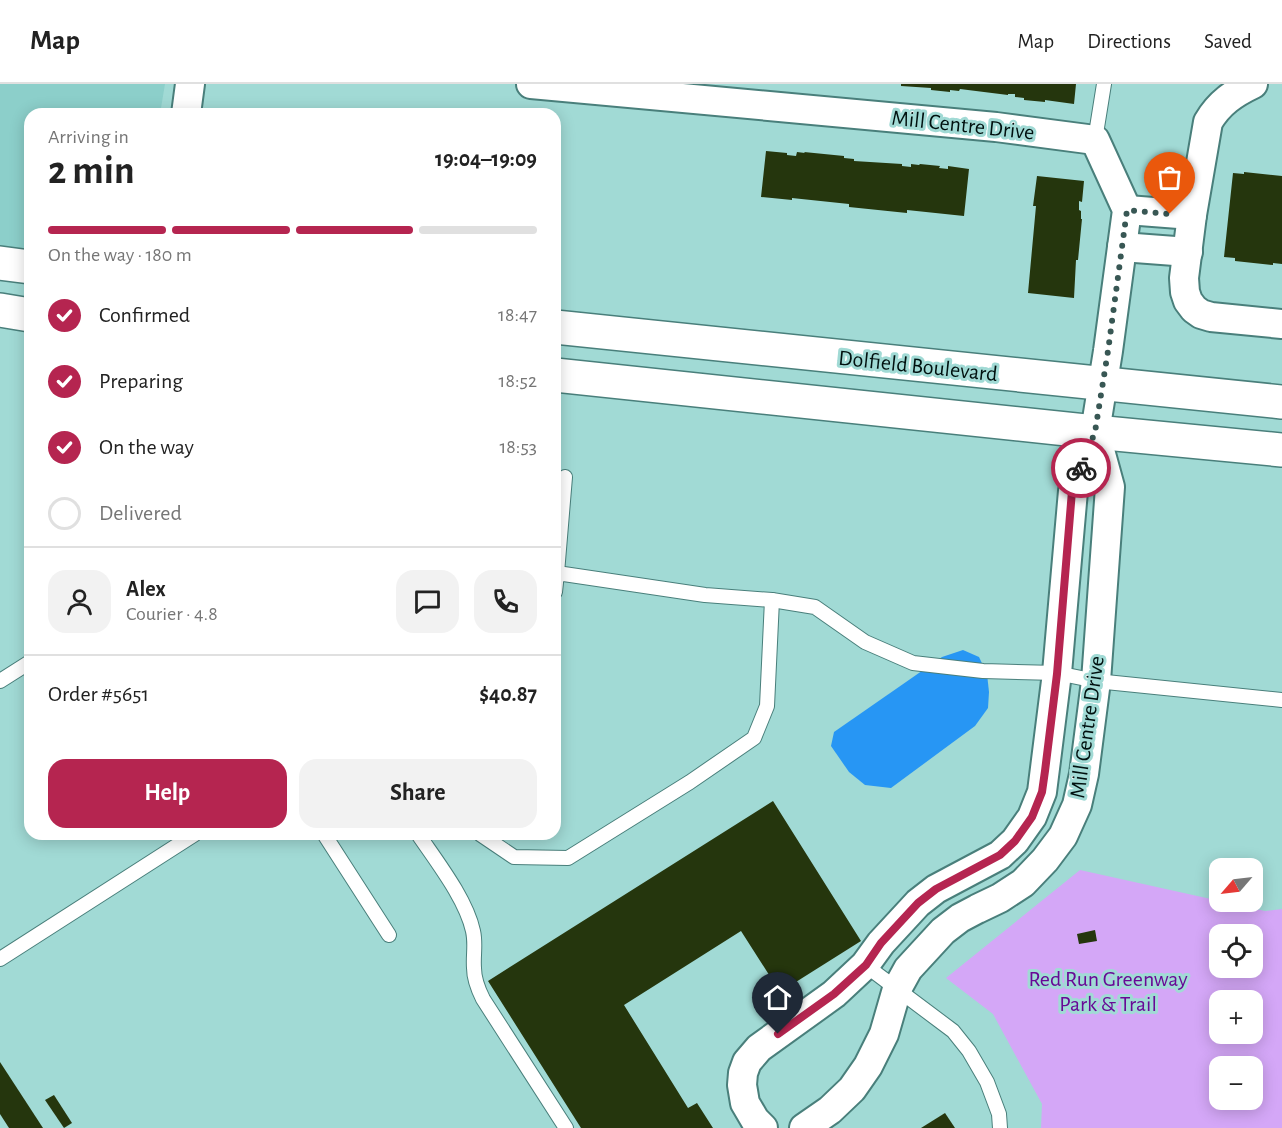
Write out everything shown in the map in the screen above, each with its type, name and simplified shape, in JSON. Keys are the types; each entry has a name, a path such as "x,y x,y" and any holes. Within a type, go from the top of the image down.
{"main road":[{"path":"0,263 24,266"},
{"path":"0,310 24,314"},
{"name":"Dolfield Boulevard","path":"561,328 1282,402"},
{"path":"561,376 1282,450"}],"street":[{"path":"187,108 190,84"},
{"path":"1253,84 1223,102 1208,122 1192,216 1184,278 1185,292 1188,301 1201,314 1282,324"},
{"name":"Mill Centre Drive","path":"543,85 679,91 1095,140"},
{"path":"1095,140 1127,210 1192,216"},
{"name":"Mill Centre Drive","path":"763,1128 755,1120 745,1103 742,1085 747,1062 759,1048 834,994 866,965 881,943 918,903 936,889 1000,855 1015,841 1032,817 1042,792 1057,674 1072,491 1095,432 1127,210"},
{"path":"1122,247 1188,252"},
{"name":"Mill Centre Drive","path":"804,1128 830,1110 852,1089 868,1066 884,1034 897,988 908,969 943,931 1023,883 1045,860 1063,836 1077,805 1084,774 1096,681 1110,487 1095,432"}],"lane":[{"path":"1095,140 1104,84"},
{"path":"561,520 565,477"},
{"path":"561,574 705,595 772,600 815,607 865,642 913,663 983,671 1057,674 1096,681 1282,700"},
{"path":"489,840 514,857 568,858 690,782 754,738 767,706 772,600"},
{"path":"0,681 24,666"},
{"path":"0,959 186,840"},
{"path":"328,840 389,935"},
{"path":"422,840 465,905 473,930 476,983 483,999 566,1128"},
{"path":"866,965 953,1031 969,1051 987,1082 999,1114 1000,1128"}],"shaded area":[{"path":"0,84 165,84 161,108 24,108 24,255 0,251"}],"green space":[{"name":"Red Run Greenway Park & Trail","path":"1080,870 1209,899 1209,912 1263,912 1282,909 1282,1128 1041,1128 1042,1104 993,1014 946,978"}],"water":[{"path":"963,650 979,657 987,674 988,708 975,726 891,788 865,785 849,772 831,746 834,732 942,657"}],"building":[{"path":"901,84 1076,84 1074,104 1024,100 1024,98 1015,97 1015,94 960,89 959,91 950,90 950,92 901,86"},
{"path":"766,151 796,156 797,152 804,152 844,156 854,161 902,164 902,166 911,167 911,164 920,164 948,169 948,166 969,169 964,216 907,210 907,213 849,207 849,204 761,197"},
{"path":"1244,172 1282,176 1282,264 1235,261 1235,258 1224,257 1233,173 1244,174"},
{"path":"1037,176 1084,181 1082,202 1079,201 1082,219 1078,260 1076,260 1074,298 1028,293"},
{"path":"773,801 861,941 780,992 741,931 624,1005 688,1108 697,1103 713,1128 581,1128 488,981"},
{"path":"1095,930 1097,941 1079,944 1077,934"},
{"path":"0,1062 43,1128 9,1128 0,1114"},
{"path":"54,1095 72,1123 64,1128 45,1100"},
{"path":"945,1113 955,1128 921,1128"}],"way so far":[{"path":"1081,468 1095,432 1127,210 1170,214"}],"route":[{"path":"778,1034 834,994 866,965 881,943 918,903 936,889 1000,855 1015,841 1032,817 1042,792 1045,771 1057,674 1072,491 1081,468"}]}
